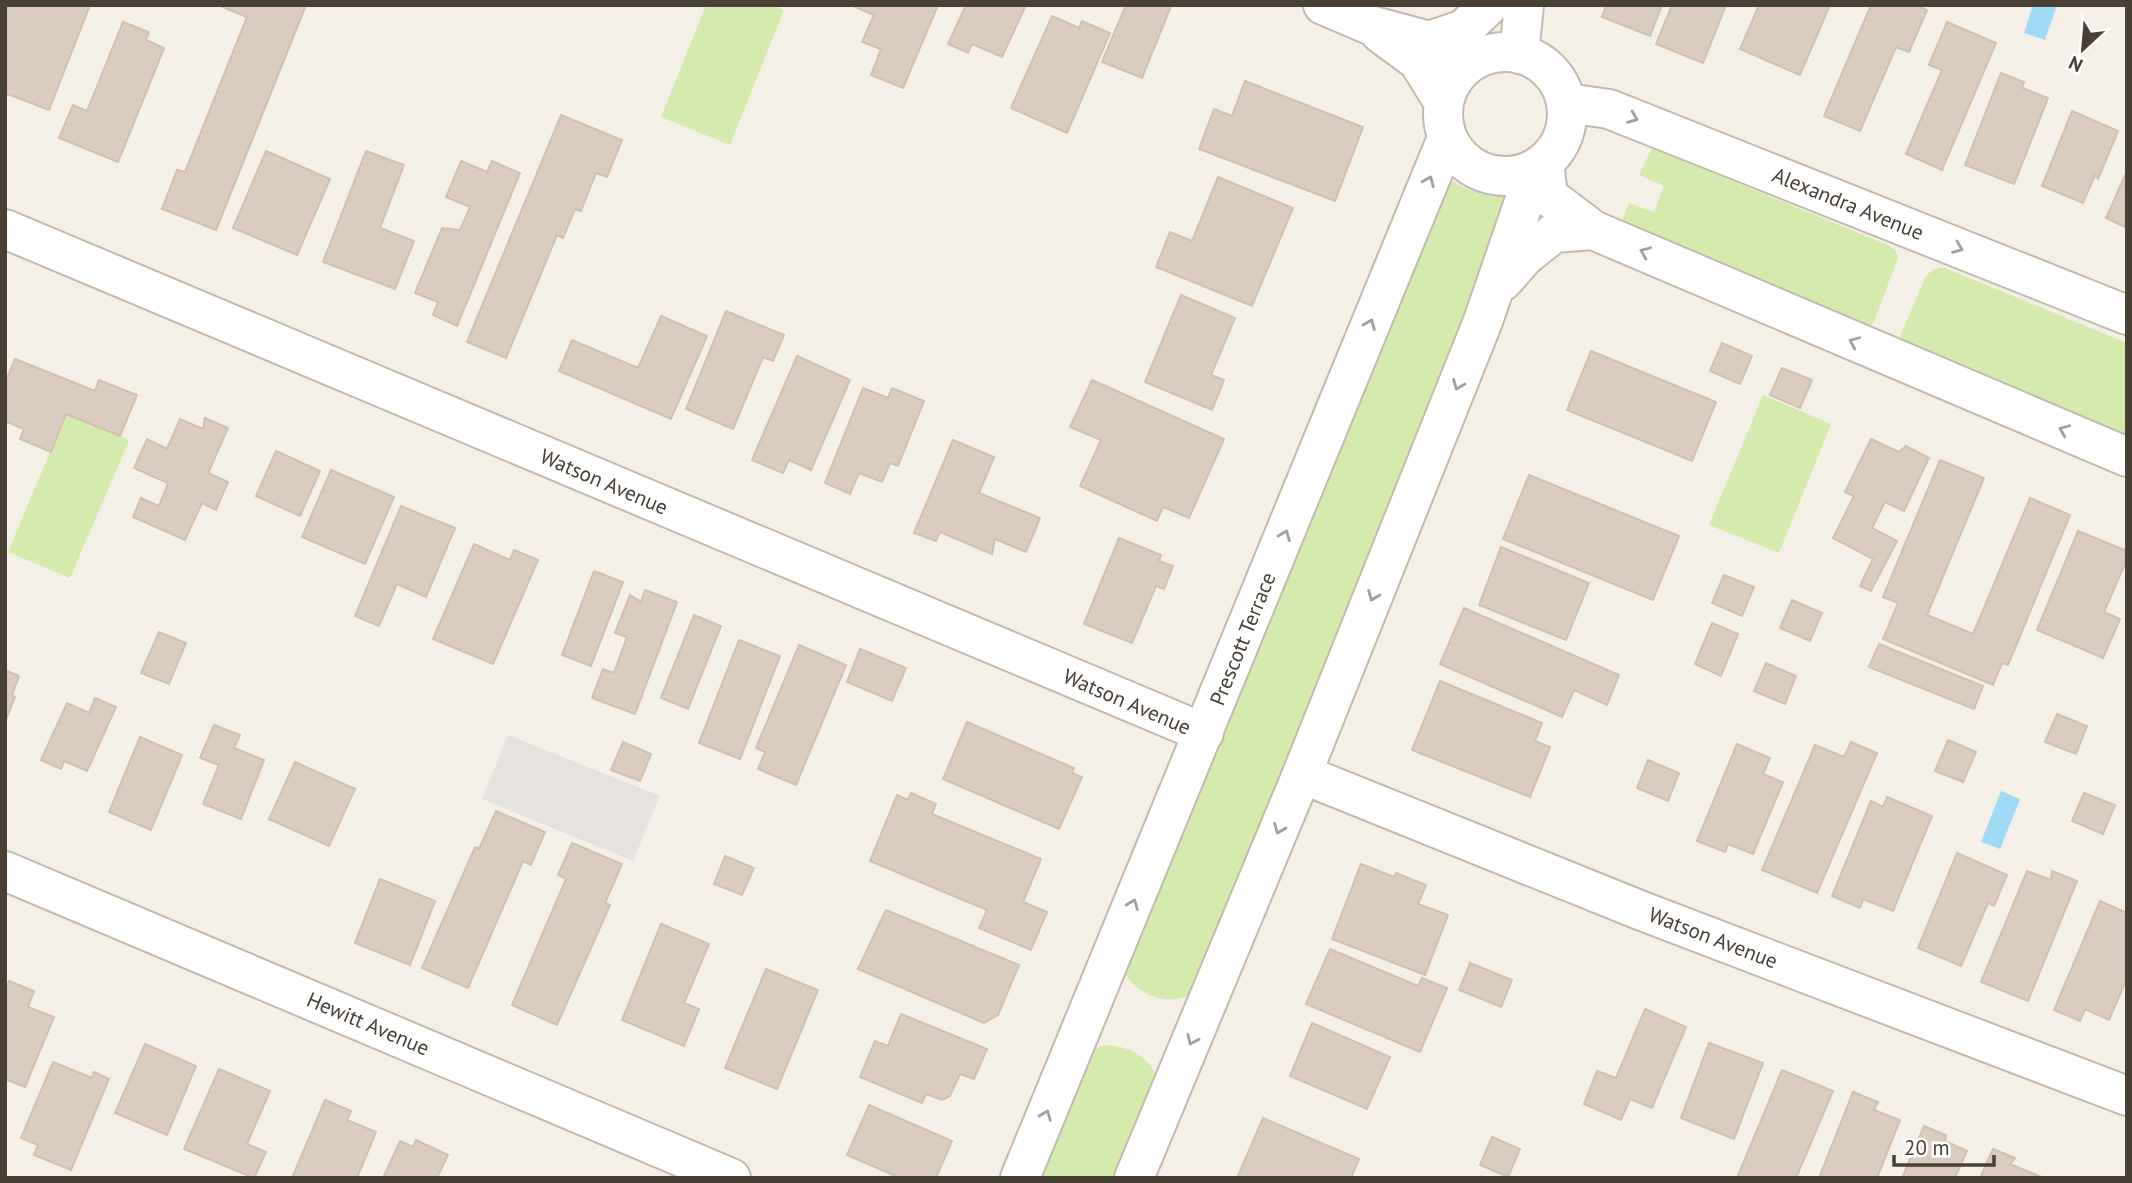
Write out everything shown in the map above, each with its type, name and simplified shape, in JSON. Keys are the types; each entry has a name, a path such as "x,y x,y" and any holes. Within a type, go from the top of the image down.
{"street":[{"path":"1323,5 1370,25 1490,59 1532,58 1548,69 1560,85 1567,103 1568,119 1564,135 1554,154 1539,167 1519,175 1501,177 1484,173 1469,165 1456,153 1446,120 1418,61 1370,25"},
{"path":"1429,41 1464,29 1489,5"},
{"path":"1490,59 1503,5"},
{"path":"1446,120 1448,89 1456,76 1490,59 1524,5"},
{"name":"Alexandra Avenue","path":"1567,103 1609,109 2127,315"},
{"name":"Prescott Terrace","path":"1020,1178 1204,733 1446,120"},
{"path":"1539,167 1548,196 1593,230 2127,457"},
{"path":"1134,1178 1302,774 1496,288 1539,167"},
{"name":"Watson Avenue","path":"5,229 1204,733"},
{"path":"1496,288 1525,256 1555,233 1593,230"},
{"name":"Watson Avenue","path":"1302,774 1642,911 2127,1096"},
{"name":"Hewitt Avenue","path":"5,871 731,1178"}],"green space":[{"path":"706,5 772,5 784,10 730,145 661,117"},
{"path":"1652,148 1888,245 1896,251 1898,258 1874,322 1869,327 1617,232 1629,203 1654,212 1664,186 1639,175"},
{"path":"1446,173 1465,188 1501,196 1512,204 1196,991 1176,999 1155,997 1136,986 1123,969"},
{"path":"1938,268 1945,268 2127,343 2127,442 1900,342 1926,276"},
{"path":"1763,395 1831,424 1779,553 1709,525"},
{"path":"66,414 129,441 70,578 8,552"},
{"path":"1105,1045 1123,1048 1139,1055 1151,1067 1160,1083 1120,1178 1035,1178 1087,1054"}],"shaded area":[{"path":"508,735 660,796 633,861 482,799"}],"water":[{"path":"2033,5 2057,5 2045,40 2024,33"},
{"path":"2001,791 2020,799 2000,849 1981,842"}],"building":[{"path":"5,5 90,5 49,110 5,93"},
{"path":"218,5 306,5 216,230 162,209 177,170 185,172 247,17"},
{"path":"851,5 938,5 903,88 871,75 881,49 862,42 874,15"},
{"path":"966,5 1026,5 1002,57 972,44 968,53 948,44"},
{"path":"1126,5 1171,6 1142,78 1102,62"},
{"path":"1606,5 1662,5 1650,36 1602,17"},
{"path":"1672,5 1726,5 1703,63 1656,44"},
{"path":"1759,5 1830,5 1800,75 1740,49"},
{"path":"1871,5 1916,5 1927,10 1909,52 1896,47 1860,131 1824,116"},
{"path":"1052,16 1079,28 1082,21 1110,33 1067,133 1011,108"},
{"path":"123,22 149,32 146,40 164,48 118,162 59,138 73,105 87,111"},
{"path":"1947,22 1996,43 1942,170 1906,154 1942,70 1929,65"},
{"path":"2001,73 2024,82 2022,88 2048,98 2014,184 1965,165"},
{"path":"1245,81 1363,127 1335,201 1199,149 1214,109 1232,116"},
{"path":"2072,111 2118,131 2098,179 2095,175 2083,203 2042,186"},
{"path":"561,115 622,140 607,177 596,173 581,211 575,209 563,238 557,235 506,358 467,342"},
{"path":"266,151 330,179 297,255 233,228"},
{"path":"366,151 404,165 380,228 414,241 395,289 323,262"},
{"path":"461,161 487,172 492,161 520,173 457,326 433,315 438,302 415,293 442,228 460,230 470,207 446,197"},
{"path":"2127,171 2127,228 2106,218"},
{"path":"1218,177 1293,208 1252,306 1156,267 1170,232 1192,241"},
{"path":"1181,295 1235,318 1211,375 1224,380 1212,410 1145,382"},
{"path":"726,311 784,335 773,361 763,357 733,429 686,409"},
{"path":"661,316 707,336 671,419 559,371 572,340 638,368"},
{"path":"1722,343 1752,356 1740,384 1710,371"},
{"path":"1591,351 1716,402 1692,461 1567,410"},
{"path":"797,356 850,380 811,470 789,460 783,473 752,460"},
{"path":"15,359 95,391 99,380 137,395 120,436 66,414 51,452 20,439 24,429 5,421 5,383"},
{"path":"1782,368 1812,380 1800,408 1770,395"},
{"path":"1092,380 1224,439 1189,518 1163,507 1157,521 1080,486 1101,440 1070,427"},
{"path":"863,388 888,398 892,388 924,401 898,466 890,463 882,482 859,473 850,494 825,483"},
{"path":"205,418 228,428 208,473 228,482 216,510 202,503 185,540 133,517 141,498 159,506 168,483 134,468 147,439 167,449 180,419 203,429"},
{"path":"1871,439 1899,452 1906,446 1929,458 1904,511 1885,502 1872,528 1897,541 1871,591 1860,586 1873,559 1833,538 1854,496 1845,492"},
{"path":"953,440 994,457 979,493 1040,518 1026,552 995,539 992,554 940,532 936,541 914,533"},
{"path":"276,451 320,471 300,516 256,496"},
{"path":"1940,460 1984,478 1927,615 1973,634 2030,498 2070,515 2008,665 2002,663 1993,685 1883,639 1898,603 1883,597"},
{"path":"331,470 394,497 365,564 302,537"},
{"path":"1529,475 1679,536 1653,600 1503,539"},
{"path":"401,506 455,528 426,597 397,584 379,626 355,616"},
{"path":"2078,531 2127,551 2127,559 2104,612 2120,619 2103,658 2037,630"},
{"path":"1119,538 1161,555 1159,561 1173,566 1164,589 1156,586 1132,643 1084,624"},
{"path":"474,544 510,560 514,550 538,560 493,664 433,639"},
{"path":"1501,547 1589,583 1566,640 1479,605"},
{"path":"594,571 623,582 591,666 562,655"},
{"path":"1724,575 1754,587 1742,616 1712,603"},
{"path":"645,590 677,602 635,714 592,698 603,669 614,673 627,637 615,633 630,595 641,602"},
{"path":"1792,600 1822,613 1810,641 1780,628"},
{"path":"1464,608 1619,675 1607,705 1574,690 1562,717 1440,664"},
{"path":"694,615 721,626 688,709 661,698"},
{"path":"1712,623 1738,634 1721,676 1695,664"},
{"path":"159,632 186,643 169,684 141,673"},
{"path":"739,640 780,656 740,759 699,743"},
{"path":"1879,644 1983,686 1974,709 1869,667"},
{"path":"799,645 846,665 796,785 758,769 765,752 756,748"},
{"path":"860,649 906,668 892,701 847,682"},
{"path":"1766,663 1796,676 1785,704 1754,691"},
{"path":"5,670 19,676 12,695 15,697 5,722"},
{"path":"1440,681 1542,723 1535,741 1550,747 1530,797 1412,750"},
{"path":"95,698 116,707 87,771 64,761 61,769 41,760 67,703 89,713"},
{"path":"2057,714 2087,726 2076,754 2045,742"},
{"path":"967,722 1074,768 1072,773 1082,777 1059,829 943,779"},
{"path":"214,725 240,735 234,748 264,760 241,819 203,804 219,765 200,758"},
{"path":"140,737 182,755 151,830 109,812"},
{"path":"1948,740 1976,752 1963,782 1935,771"},
{"path":"623,742 651,754 640,781 611,770"},
{"path":"1851,742 1877,753 1817,893 1762,870 1815,745 1844,757"},
{"path":"1737,744 1770,758 1763,774 1783,782 1753,854 1728,844 1725,852 1697,841"},
{"path":"1648,760 1679,773 1668,801 1637,788"},
{"path":"295,762 355,789 329,846 269,819"},
{"path":"911,793 936,804 932,814 1041,859 1023,902 1047,912 1031,950 979,928 987,910 870,861 897,795 908,800"},
{"path":"2084,793 2115,805 2103,834 2072,821"},
{"path":"1887,797 1932,816 1893,911 1863,899 1860,908 1832,896 1871,801 1883,807"},
{"path":"496,811 545,832 531,865 523,861 468,988 422,968 475,847 479,849"},
{"path":"572,843 622,864 605,903 610,905 557,1025 512,1005 566,879 558,875"},
{"path":"1957,853 2007,875 1994,906 1988,903 1961,966 1918,948"},
{"path":"725,856 754,868 742,895 714,884"},
{"path":"1361,864 1394,877 1396,873 1426,885 1418,904 1448,915 1425,975 1332,939"},
{"path":"2027,871 2051,880 2052,871 2077,881 2028,1001 1981,982"},
{"path":"380,879 435,901 410,965 355,943"},
{"path":"2100,901 2127,913 2127,978 2109,1020 2085,1009 2080,1021 2054,1010"},
{"path":"886,910 1019,965 998,1015 984,1023 858,969"},
{"path":"661,924 709,944 684,1003 699,1009 684,1046 622,1020"},
{"path":"1330,949 1418,986 1422,978 1447,988 1420,1052 1306,1004"},
{"path":"1470,963 1512,980 1501,1007 1459,990"},
{"path":"766,969 818,990 777,1089 725,1068"},
{"path":"9,981 34,991 28,1007 54,1017 25,1087 5,1079 5,992"},
{"path":"1645,1009 1686,1027 1652,1108 1630,1099 1621,1120 1584,1104 1597,1071 1616,1078"},
{"path":"901,1014 987,1049 974,1079 960,1074 950,1096 942,1100 926,1094 922,1103 860,1077 875,1041 888,1046"},
{"path":"1312,1023 1390,1057 1367,1109 1290,1076"},
{"path":"1709,1043 1763,1063 1734,1139 1681,1118"},
{"path":"145,1044 196,1066 167,1135 115,1113"},
{"path":"53,1062 92,1078 94,1072 109,1079 71,1170 34,1155 38,1145 21,1138"},
{"path":"219,1069 270,1091 247,1144 266,1152 254,1178 184,1149"},
{"path":"1782,1070 1833,1091 1796,1178 1737,1178"},
{"path":"1853,1092 1878,1102 1874,1110 1900,1120 1877,1178 1819,1178"},
{"path":"325,1100 351,1111 347,1120 376,1132 357,1178 292,1178"},
{"path":"869,1105 952,1141 936,1178 900,1178 847,1155"},
{"path":"1263,1118 1359,1159 1351,1178 1237,1178"},
{"path":"1924,1126 1946,1135 1945,1141 1967,1151 1955,1178 1902,1178"},
{"path":"1492,1137 1520,1149 1508,1177 1480,1165"},
{"path":"416,1140 448,1155 437,1178 383,1178 400,1141 413,1147"},
{"path":"1993,1149 2015,1158 2010,1164 2044,1178 1980,1178"}]}
